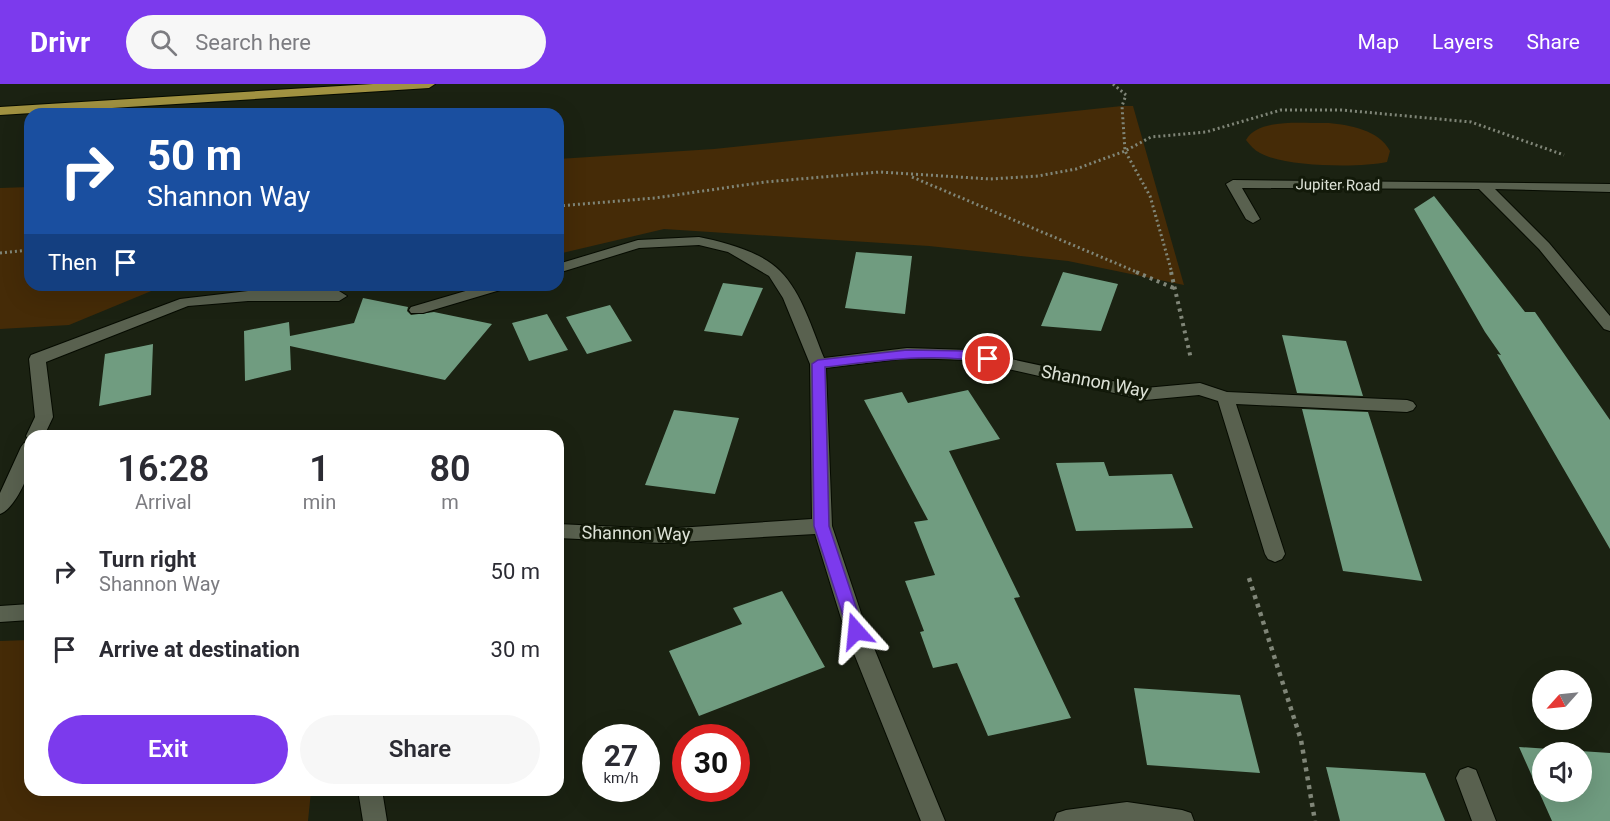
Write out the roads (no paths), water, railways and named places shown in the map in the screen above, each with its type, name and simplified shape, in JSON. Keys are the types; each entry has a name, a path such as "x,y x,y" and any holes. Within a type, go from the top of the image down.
{"highway":[{"path":"48,108 429,84"},
{"path":"0,111 24,109"}],"street":[{"name":"Jupiter Road","path":"1253,219 1233,184 1610,188"},
{"path":"1483,185 1544,246 1610,326"},
{"path":"564,267 638,244 699,240 734,249 774,273 791,298 818,364 822,526 856,631 933,821"},
{"path":"417,310 482,291"},
{"path":"38,430 44,417 37,359 185,302 248,296 339,296"},
{"name":"Shannon Way","path":"818,364 907,353 969,355 1145,394 1200,389 1225,398 1407,406"},
{"path":"1225,398 1275,554"},
{"path":"0,507 8,496 24,460"},
{"name":"Shannon Way","path":"564,531 662,536 822,526"},
{"path":"0,614 24,612"},
{"path":"1468,778 1484,821"},
{"path":"371,796 375,821"},
{"path":"1066,821 1127,813 1182,821"}]}
